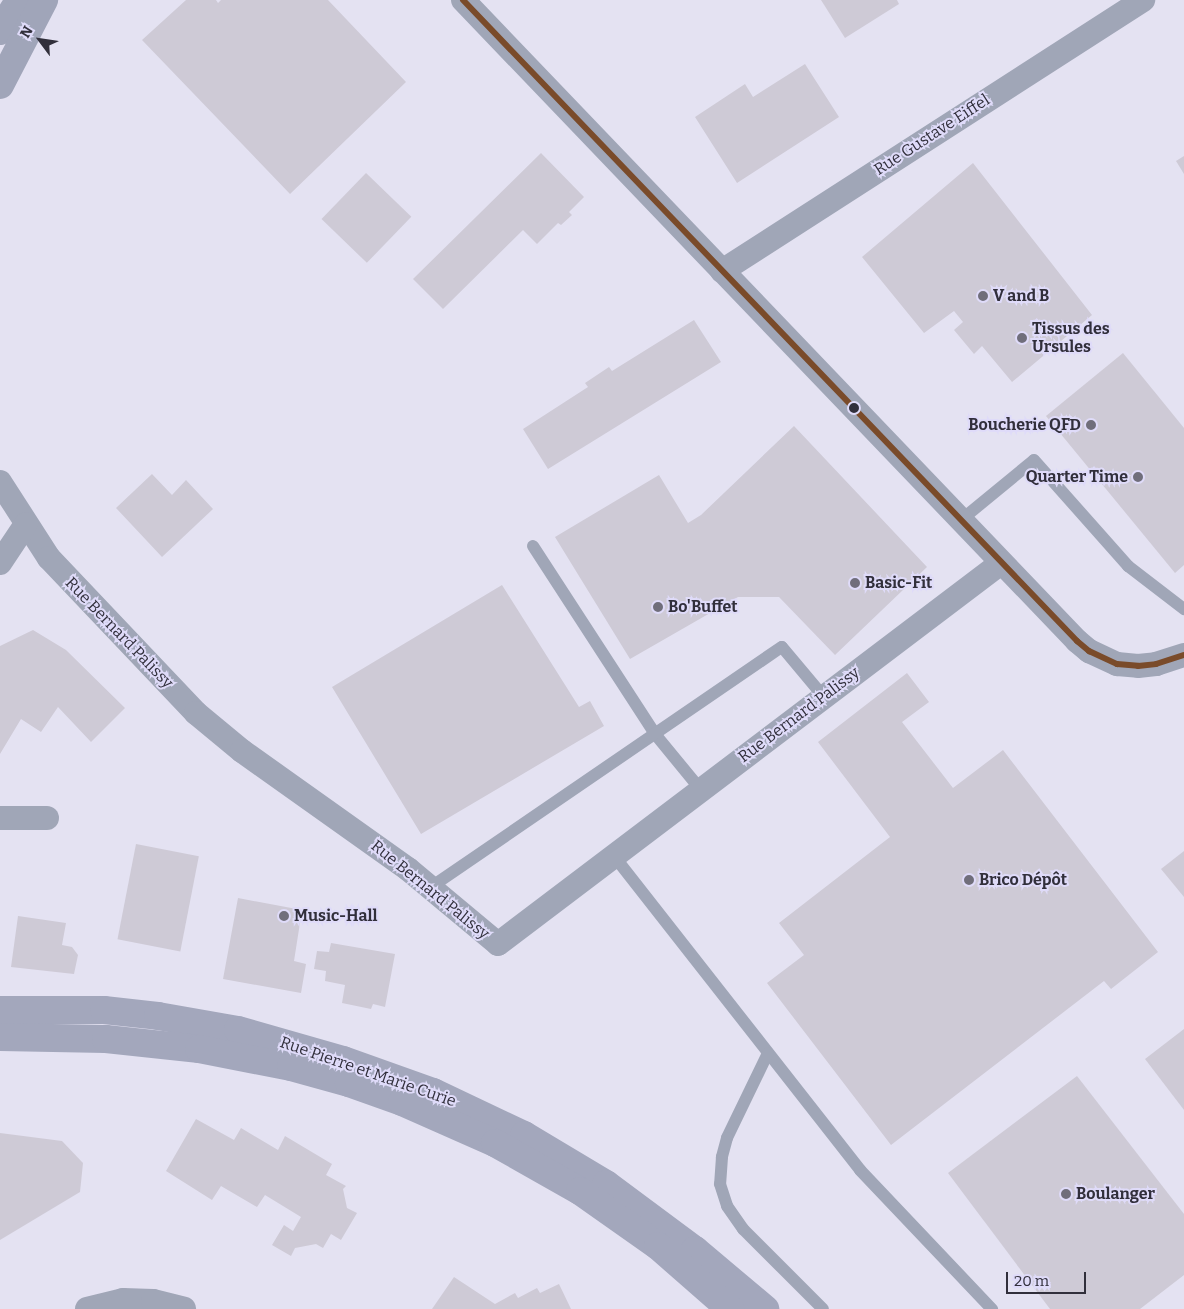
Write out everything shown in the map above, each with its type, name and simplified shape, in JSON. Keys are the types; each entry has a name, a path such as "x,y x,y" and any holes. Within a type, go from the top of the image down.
{"main road":[{"name":"Rue Pierre et Marie Curie","path":"0,1010 104,1010 158,1016 238,1030 343,1060 433,1092 524,1135 606,1184 674,1234 766,1309"},
{"name":"Rue Pierre et Marie Curie","path":"0,1037 98,1038 199,1049 299,1069 402,1102 495,1143 580,1191 658,1246 730,1309"}],"street":[{"path":"0,31 19,0"},
{"path":"0,85 44,0"},
{"path":"463,0 1077,642 1101,658 1117,664 1138,666 1156,664 1184,655"},
{"name":"Rue Gustave Eiffel","path":"722,271 1143,0"},
{"name":"Rue Bernard Palissy","path":"0,482 49,558 74,587 203,719 242,752 431,887 498,944 1001,562"},
{"path":"0,563 26,524"},
{"path":"0,818 47,818"},
{"path":"87,1309 123,1300 153,1301 184,1309"}],"lane":[{"path":"961,520 1034,460 1128,566 1184,609"},
{"path":"533,546 655,734 700,790"},
{"path":"431,887 782,646 824,697"},
{"path":"614,856 860,1170 992,1309"},
{"path":"768,1053 727,1138 722,1157 720,1184 727,1206 743,1229 823,1309"}],"building":[{"path":"186,0 216,0 218,3 221,0 328,0 406,82 290,194 142,40"},
{"path":"821,0 897,0 899,4 845,38"},
{"path":"805,64 839,117 737,183 695,117 745,84 753,97"},
{"path":"541,153 584,197 569,212 572,215 561,225 558,223 537,244 523,230 443,309 413,279"},
{"path":"1184,156 1184,174 1176,161"},
{"path":"973,163 1092,315 1012,382 982,346 974,354 954,330 963,322 954,311 924,333 862,257"},
{"path":"366,173 411,217 367,263 322,219"},
{"path":"694,320 721,362 548,469 523,429 588,387 585,383 609,367 612,371"},
{"path":"1123,353 1184,428 1184,565 1175,573 1046,416"},
{"path":"794,426 927,567 835,655 779,597 738,597 630,659 555,537 659,475 688,523 701,515"},
{"path":"152,474 172,495 186,480 213,509 162,557 116,508"},
{"path":"502,585 579,707 590,701 604,726 421,834 332,687"},
{"path":"33,630 66,650 125,708 91,742 58,707 41,732 21,719 0,754 0,646"},
{"name":"Brico Dépôt","path":"907,673 929,702 902,722 953,788 1003,750 1158,952 1111,989 1104,981 891,1145 767,983 804,955 779,923 890,837 818,742"},
{"path":"136,844 199,856 180,951 117,939"},
{"path":"1184,851 1184,897 1161,869"},
{"path":"238,898 302,910 294,961 306,964 301,993 223,979"},
{"path":"18,916 66,923 62,945 72,947 78,955 74,974 11,967"},
{"path":"331,943 395,954 385,1007 373,1004 371,1009 342,1003 345,985 325,981 326,971 314,969 317,951 329,952"},
{"path":"1184,1029 1184,1110 1145,1059"},
{"name":"Boulanger","path":"1077,1076 1184,1214 1184,1275 1140,1309 1050,1309 948,1173"},
{"path":"196,1119 234,1140 241,1128 278,1150 285,1136 332,1164 326,1175 346,1186 343,1189 347,1208 357,1213 341,1240 331,1234 323,1248 316,1244 295,1248 291,1256 272,1245 284,1225 293,1231 301,1217 265,1195 257,1207 221,1186 212,1200 166,1171"},
{"path":"0,1133 62,1141 83,1163 80,1192 0,1240"},
{"path":"454,1277 495,1304 515,1293 518,1298 537,1288 540,1293 559,1284 571,1309 432,1309"}],"transit line":[{"path":"463,0 1077,641 1089,651 1117,664 1138,666 1156,664 1184,655"}],"place":[{"name":"V and B","path":"983,296"},
{"name":"Tissus des Ursules","path":"1022,338"},
{"name":"Boucherie QFD","path":"1091,425"},
{"name":"Quarter Time","path":"1138,477"},
{"name":"Basic-Fit","path":"855,583"},
{"name":"Bo'Buffet","path":"658,607"},
{"name":"Brico Dépôt","path":"969,880"},
{"name":"Music-Hall","path":"284,916"},
{"name":"Boulanger","path":"1066,1194"}]}
